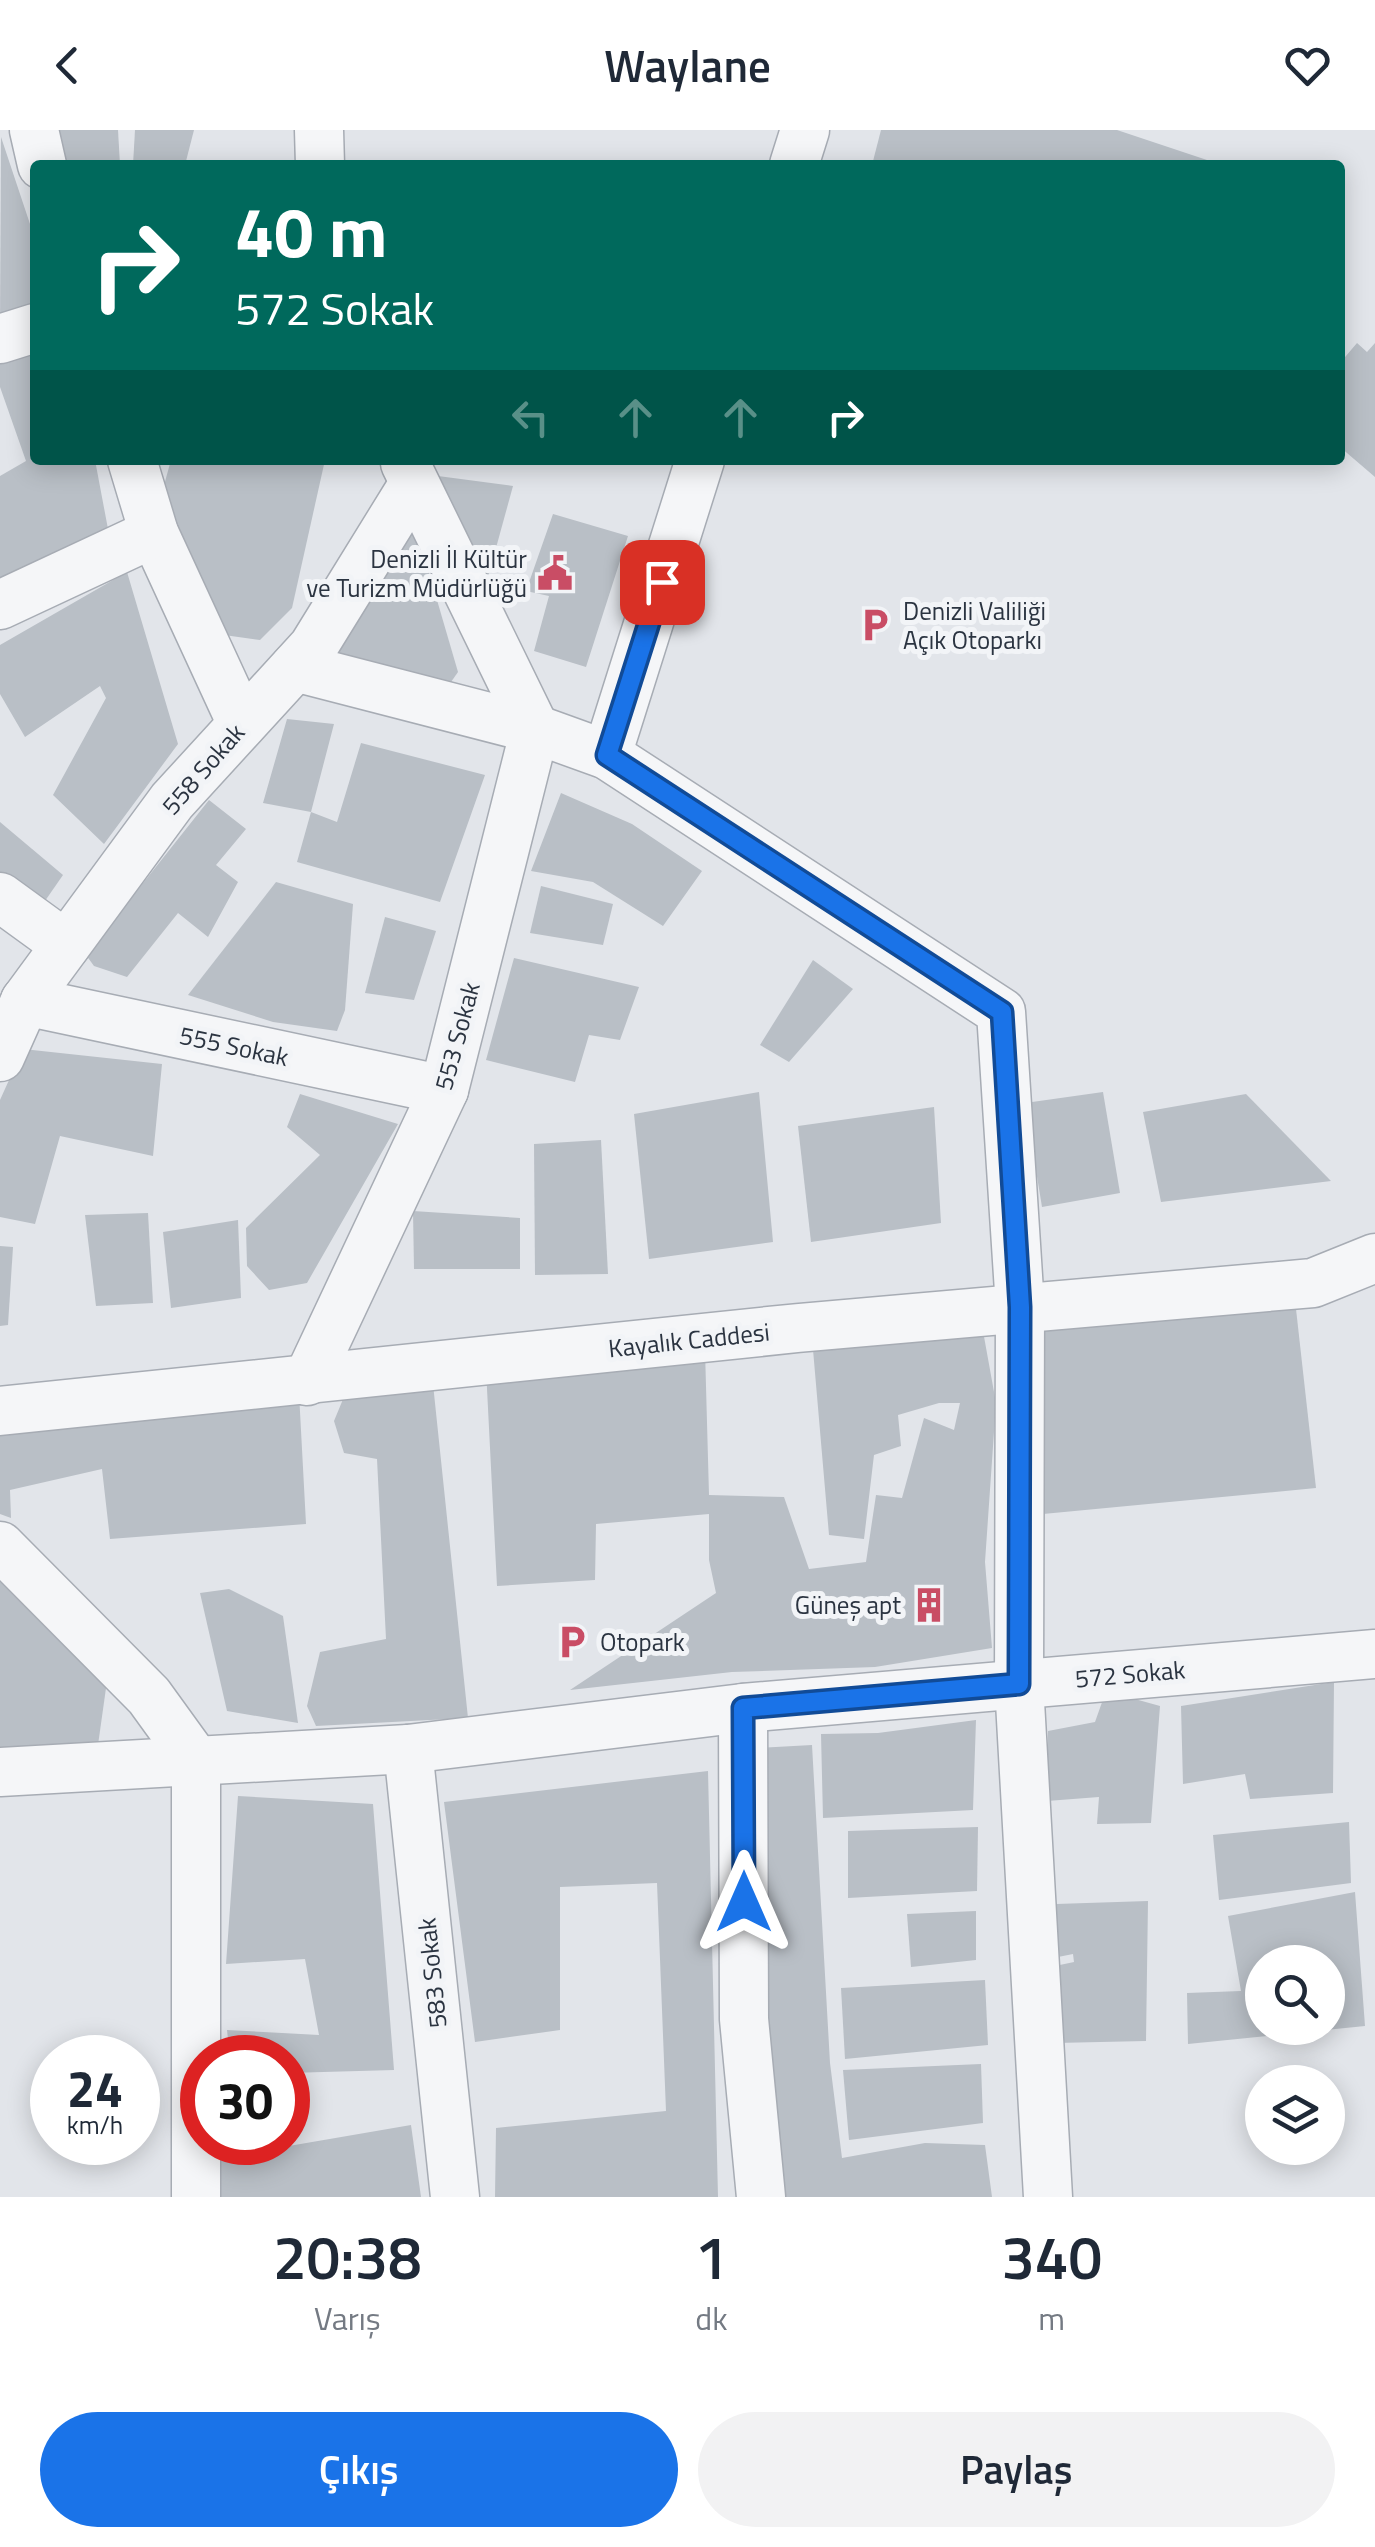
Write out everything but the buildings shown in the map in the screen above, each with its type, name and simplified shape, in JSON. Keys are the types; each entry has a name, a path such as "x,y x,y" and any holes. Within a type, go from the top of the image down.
{"street":[{"path":"34,130 41,160"},
{"path":"319,130 320,160"},
{"path":"796,160 805,130"},
{"path":"0,338 30,329"},
{"path":"133,465 154,534 242,724"},
{"path":"607,755 698,465"},
{"path":"408,472 535,729"},
{"name":"558 Sokak","path":"0,1057 24,1001 172,801 312,648 408,472"},
{"path":"0,604 154,534"},
{"path":"295,667 535,729 607,755 1002,1012 1020,1307 1019,1684 1048,2197"},
{"name":"553 Sokak","path":"308,1381 444,1090 535,729"},
{"path":"0,898 66,945"},
{"name":"555 Sokak","path":"24,1001 444,1090"},
{"name":"Kayalık Caddesi","path":"0,1411 1020,1307 1313,1283 1375,1258"},
{"path":"0,1546 149,1696 196,1761 196,2197"},
{"name":"572 Sokak","path":"0,1772 408,1749 743,1708 1375,1654"},
{"path":"743,1708 744,2019 760,2197"},
{"name":"583 Sokak","path":"408,1749 455,2197"}],"place":[{"name":"Denizli İl Kültür ve Turizm Müdürlüğü","path":"555,573"},
{"name":"Denizli Valiliği Açık Otoparkı","path":"875,625"},
{"name":"Güneş apt","path":"929,1605"},
{"name":"Otopark","path":"572,1642"}],"route":[{"path":"662,582 607,755 1002,1012 1020,1307 1019,1684 743,1708 744,1902"}]}
